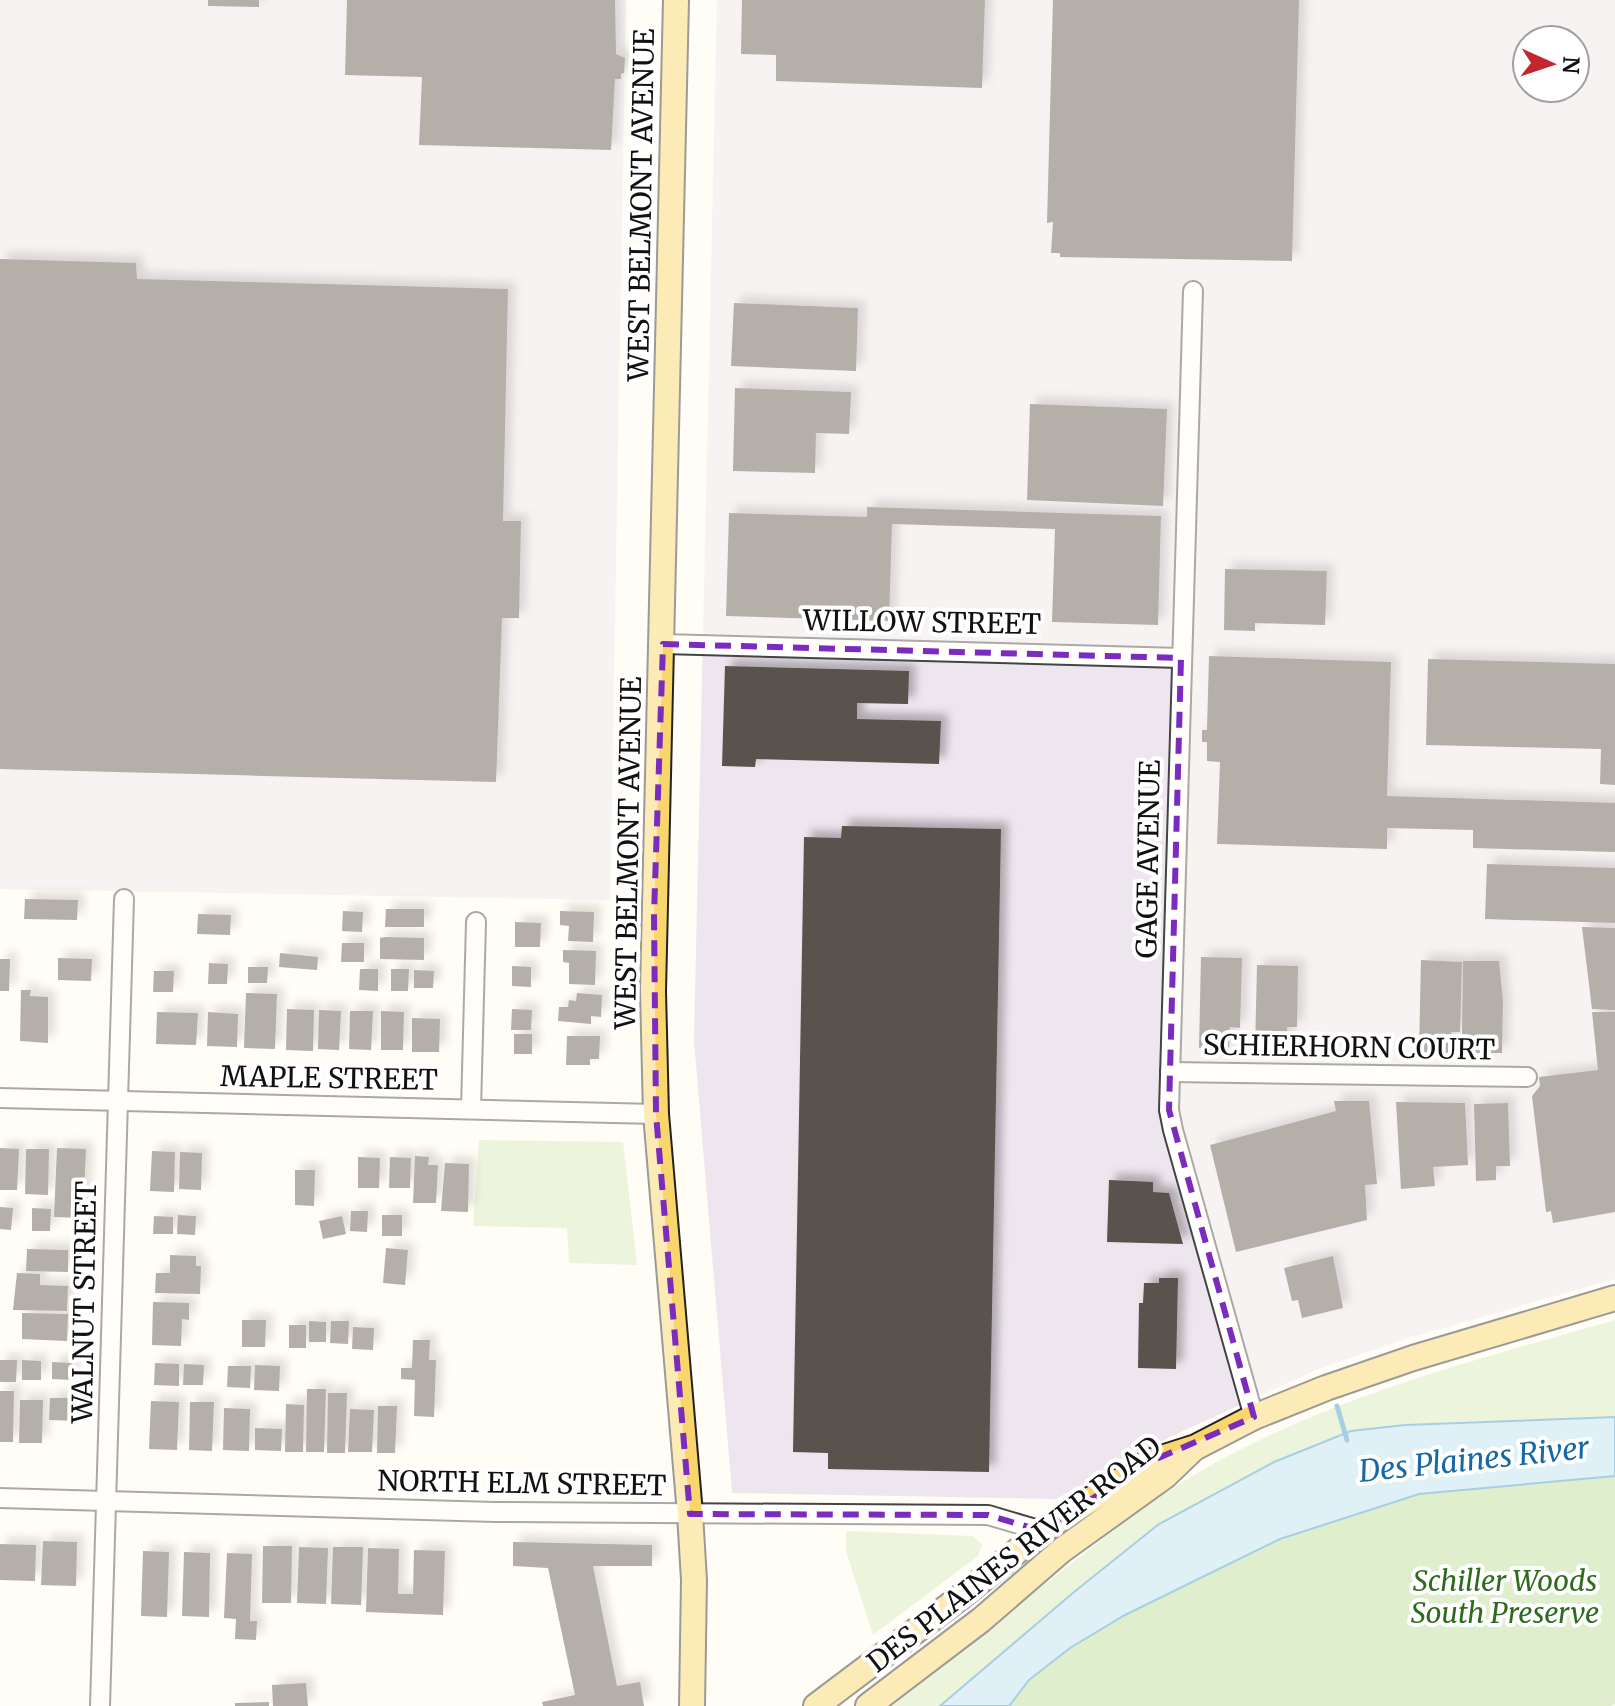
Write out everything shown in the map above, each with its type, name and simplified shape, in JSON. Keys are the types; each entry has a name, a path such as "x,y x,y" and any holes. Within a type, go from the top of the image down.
{"main road":[{"name":"WEST BELMONT AVENUE","path":"676,0 663,644 654,915 656,1114 694,1580 692,1706"},
{"name":"DES PLAINES RIVER ROAD","path":"816,1706 962,1596 1042,1531 1149,1462 1196,1447 1254,1417 1326,1388 1413,1358 1615,1298"},
{"name":"DES PLAINES RIVER ROAD","path":"868,1706 981,1620 1062,1550 1165,1476 1196,1447"}],"street":[{"name":"GAGE AVENUE","path":"1193,291 1169,1110 1254,1417"},
{"name":"WILLOW STREET","path":"663,644 1181,658"},
{"name":"WALNUT STREET","path":"100,1706 124,899"},
{"path":"471,1109 476,922"},
{"name":"SCHIERHORN COURT","path":"1170,1072 1527,1077"},
{"name":"MAPLE STREET","path":"0,1098 656,1114"},
{"name":"NORTH ELM STREET","path":"0,1498 495,1512 988,1515 1042,1531"}],"highlighted area":[{"path":"663,644 1181,658 1169,1110 1254,1417 1149,1462 1042,1531 988,1515 690,1514 656,1114 654,915"}],"shaded area":[{"path":"0,0 626,0 610,900 0,889"},
{"path":"717,0 1615,0 1615,1279 1402,1340 1316,1370 1170,1437 1056,1499 732,1493 694,1041"}],"green space":[{"path":"479,1140 623,1142 637,1265 569,1263 567,1228 473,1226"},
{"path":"1615,1320 1615,1417 1405,1425 1351,1431 1274,1462 1159,1524 940,1706 886,1706 1131,1518 1206,1468 1304,1420 1355,1400 1458,1365"},
{"name":"Schiller Woods South Preserve","path":"1615,1476 1615,1704 1611,1706 1009,1706 1029,1680 1070,1648 1125,1615 1280,1539 1419,1494"},
{"path":"846,1531 973,1536 982,1545 978,1556 873,1635 846,1551"}],"water":[{"name":"Des Plaines River","path":"1615,1417 1615,1476 1419,1494 1280,1539 1125,1615 1070,1648 1029,1680 1009,1706 940,1706 1159,1524 1274,1462 1351,1431 1405,1425"}],"building":[{"path":"208,0 259,0 259,7 208,6"},
{"path":"347,0 615,0 616,54 625,58 624,73 621,79 615,79 611,150 419,145 422,77 345,75"},
{"path":"742,0 985,0 982,88 776,81 776,55 741,54"},
{"path":"1053,0 1299,0 1292,261 1060,257 1060,253 1051,253 1053,222 1047,223"},
{"path":"0,259 136,263 137,279 508,289 503,521 521,521 519,618 502,618 496,782 0,769"},
{"path":"734,303 858,308 856,371 731,366"},
{"path":"735,388 851,392 849,434 816,433 815,473 733,471"},
{"path":"1030,404 1167,409 1163,506 1027,500"},
{"path":"867,507 1161,516 1158,625 1052,622 1055,529 892,524 889,621 726,616 729,513 867,517"},
{"path":"1225,569 1327,571 1325,625 1255,623 1255,631 1224,630"},
{"path":"1209,656 1391,662 1387,796 1615,803 1615,852 1473,848 1473,830 1387,828 1387,849 1217,844 1220,762 1207,761 1207,742 1202,742 1202,730 1207,730"},
{"path":"1428,659 1615,664 1615,785 1600,784 1601,749 1426,745"},
{"path":"725,666 909,671 908,704 857,703 857,719 941,721 939,764 756,759 755,767 722,766"},
{"path":"842,826 1001,829 989,1472 828,1469 828,1453 793,1452 804,837 841,838"},
{"path":"1487,864 1615,868 1615,923 1485,919"},
{"path":"25,899 78,900 77,920 24,919"},
{"path":"386,909 424,909 424,927 385,927"},
{"path":"343,911 363,912 362,932 342,931"},
{"path":"560,911 594,912 593,942 568,941 569,926 560,925"},
{"path":"198,914 231,915 230,935 197,934"},
{"path":"515,922 541,923 540,947 515,947"},
{"path":"1582,927 1615,928 1615,1010 1592,1009"},
{"path":"380,938 424,938 424,960 380,959"},
{"path":"342,943 364,943 364,962 341,962"},
{"path":"563,950 596,951 595,985 569,984 569,963 563,962"},
{"path":"280,953 318,957 317,970 279,967"},
{"path":"1201,957 1242,958 1240,1028 1230,1027 1229,1049 1199,1048"},
{"path":"58,958 92,959 91,981 58,980"},
{"path":"0,959 10,959 9,991 0,991"},
{"path":"1421,960 1462,962 1460,1032 1451,1032 1450,1053 1419,1052"},
{"path":"1463,961 1499,961 1503,1001 1502,1053 1471,1053 1471,1036 1462,1036"},
{"path":"209,963 228,964 227,984 208,984"},
{"path":"1257,965 1298,966 1297,1027 1287,1027 1287,1049 1255,1049"},
{"path":"512,966 531,967 531,987 512,986"},
{"path":"248,967 268,967 267,983 248,983"},
{"path":"360,969 378,969 378,991 359,990"},
{"path":"391,969 409,969 408,991 391,991"},
{"path":"414,970 434,971 433,988 414,988"},
{"path":"154,971 174,971 173,992 153,992"},
{"path":"21,990 31,990 30,996 48,997 48,1043 20,1041"},
{"path":"246,993 277,994 275,1049 244,1048"},
{"path":"577,993 602,995 601,1017 591,1016 591,1024 558,1021 559,1007 568,1007 569,1000 576,1001"},
{"path":"287,1009 314,1010 313,1051 286,1050"},
{"path":"512,1009 532,1010 531,1030 511,1030"},
{"path":"319,1010 341,1011 339,1050 318,1049"},
{"path":"350,1011 373,1011 371,1050 349,1049"},
{"path":"381,1011 404,1012 403,1050 381,1050"},
{"path":"157,1012 198,1013 196,1045 156,1044"},
{"path":"208,1012 238,1014 237,1047 207,1046"},
{"path":"1592,1012 1615,1012 1615,1212 1553,1223 1551,1211 1546,1212 1532,1096 1540,1086 1539,1077 1598,1070"},
{"path":"412,1018 440,1019 439,1052 412,1052"},
{"path":"514,1034 532,1034 532,1054 514,1054"},
{"path":"567,1036 600,1036 599,1059 590,1059 590,1065 566,1065"},
{"path":"1334,1101 1369,1101 1377,1184 1365,1185 1367,1220 1236,1252 1210,1145 1336,1111"},
{"path":"1396,1102 1465,1103 1468,1165 1433,1167 1435,1186 1401,1189"},
{"path":"1508,1103 1510,1166 1496,1166 1496,1180 1476,1181 1474,1104"},
{"path":"0,1148 19,1149 17,1190 0,1190"},
{"path":"57,1148 86,1149 83,1218 54,1217"},
{"path":"26,1149 49,1149 48,1195 25,1194"},
{"path":"152,1151 175,1152 174,1192 150,1191"},
{"path":"180,1152 202,1153 201,1190 179,1189"},
{"path":"415,1156 429,1157 428,1165 438,1165 436,1203 413,1203"},
{"path":"358,1157 380,1158 379,1188 358,1188"},
{"path":"390,1157 411,1158 410,1188 389,1188"},
{"path":"445,1163 469,1164 468,1212 441,1211"},
{"path":"295,1170 315,1170 314,1206 295,1205"},
{"path":"1109,1180 1153,1182 1153,1192 1169,1193 1183,1244 1107,1242"},
{"path":"0,1207 13,1208 11,1230 0,1229"},
{"path":"32,1208 51,1209 50,1231 32,1231"},
{"path":"351,1211 368,1211 367,1232 350,1231"},
{"path":"178,1215 196,1216 195,1235 177,1234"},
{"path":"382,1215 402,1215 402,1236 382,1236"},
{"path":"154,1216 173,1217 173,1234 153,1234"},
{"path":"342,1216 346,1234 323,1239 319,1221"},
{"path":"386,1248 408,1250 405,1285 383,1283"},
{"path":"27,1249 68,1250 68,1272 26,1271"},
{"path":"170,1255 196,1256 196,1266 201,1266 200,1294 155,1293 156,1273 170,1273"},
{"path":"1333,1256 1343,1308 1302,1318 1298,1300 1292,1301 1284,1268"},
{"path":"17,1273 40,1274 40,1285 68,1286 67,1311 13,1310"},
{"path":"1159,1278 1178,1278 1176,1369 1138,1368 1139,1303 1143,1303 1144,1283 1159,1283"},
{"path":"153,1302 189,1303 189,1320 182,1319 181,1346 152,1345"},
{"path":"22,1313 68,1314 67,1341 22,1339"},
{"path":"242,1320 266,1320 265,1347 242,1347"},
{"path":"309,1321 326,1322 326,1342 309,1342"},
{"path":"331,1321 349,1321 348,1344 330,1343"},
{"path":"289,1325 306,1325 306,1348 289,1348"},
{"path":"353,1327 374,1328 373,1350 352,1349"},
{"path":"413,1340 430,1340 429,1360 436,1360 434,1417 414,1416 415,1380 401,1379 401,1368 412,1368"},
{"path":"0,1360 17,1360 16,1382 0,1382"},
{"path":"22,1360 41,1361 41,1380 22,1380"},
{"path":"52,1362 72,1363 71,1380 52,1379"},
{"path":"155,1363 179,1364 179,1386 154,1385"},
{"path":"184,1364 204,1365 203,1385 183,1385"},
{"path":"255,1365 280,1366 279,1391 254,1390"},
{"path":"228,1366 251,1366 250,1388 227,1387"},
{"path":"307,1389 326,1389 324,1452 306,1452"},
{"path":"0,1391 14,1391 13,1442 0,1442"},
{"path":"328,1393 347,1393 345,1453 327,1453"},
{"path":"50,1398 79,1398 78,1421 49,1420"},
{"path":"20,1400 43,1400 42,1443 19,1443"},
{"path":"151,1401 179,1402 177,1450 149,1449"},
{"path":"190,1402 214,1402 212,1451 189,1450"},
{"path":"286,1404 304,1405 303,1452 285,1452"},
{"path":"378,1406 397,1406 395,1453 377,1453"},
{"path":"224,1408 250,1409 249,1451 223,1450"},
{"path":"350,1409 374,1410 372,1452 348,1452"},
{"path":"255,1428 282,1429 281,1451 255,1450"},
{"path":"43,1541 77,1542 76,1586 41,1585"},
{"path":"513,1542 652,1545 652,1566 593,1566 617,1686 640,1682 644,1706 543,1706 542,1702 575,1695 548,1568 513,1566"},
{"path":"0,1544 36,1545 35,1581 0,1580"},
{"path":"263,1546 292,1546 291,1603 262,1603"},
{"path":"299,1547 328,1548 326,1604 297,1603"},
{"path":"333,1547 363,1547 361,1605 331,1604"},
{"path":"368,1548 399,1549 398,1594 413,1594 414,1550 445,1551 443,1615 366,1612"},
{"path":"143,1551 169,1552 167,1617 141,1616"},
{"path":"184,1552 210,1553 209,1617 182,1616"},
{"path":"227,1553 252,1554 250,1621 257,1621 256,1640 235,1639 236,1619 224,1618"},
{"path":"306,1683 308,1706 273,1706 272,1685"},
{"path":"269,1702 269,1706 235,1706 235,1703"}],"waterway":[{"path":"1337,1406 1347,1440"}]}
